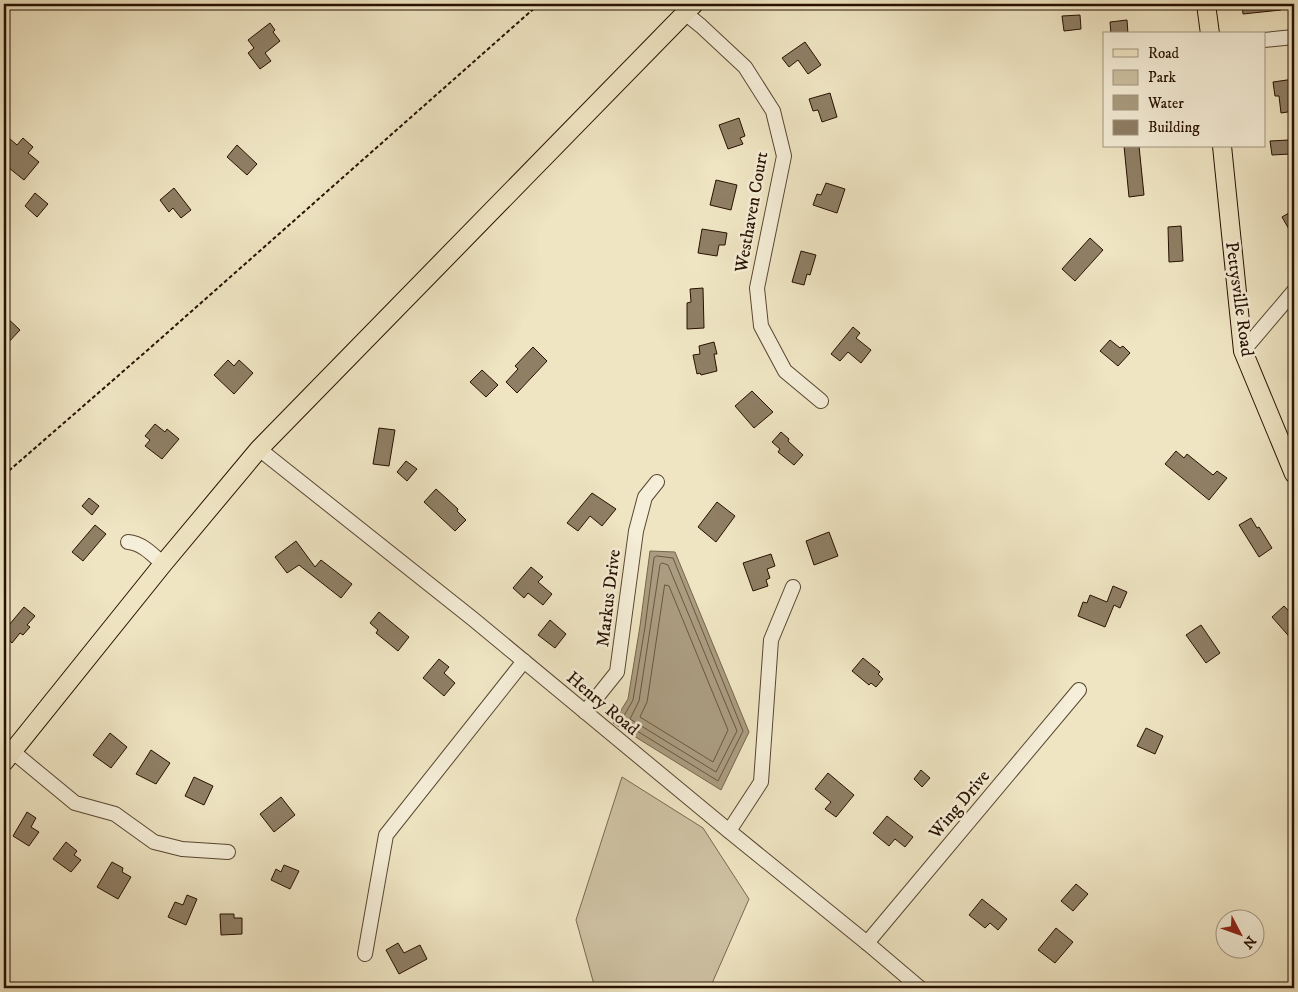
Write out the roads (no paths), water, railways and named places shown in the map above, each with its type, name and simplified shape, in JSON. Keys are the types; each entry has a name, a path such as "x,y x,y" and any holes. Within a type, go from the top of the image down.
{"main road":[{"path":"1206,4 1210,32"},
{"path":"7,754 260,449 689,8"},
{"name":"Pettysville Road","path":"1222,148 1243,351 1294,474"}],"street":[{"name":"Westhaven Court","path":"689,8 701,26 745,68 773,111 784,156 757,288 761,326 785,371 821,402"},
{"path":"1266,40 1294,37"},
{"path":"1243,351 1294,291"},
{"name":"Henry Road","path":"260,449 473,619 920,988"},
{"name":"Markus Drive","path":"584,712 618,672 636,531 645,497 657,482"},
{"path":"128,542 134,542 145,548 163,564"},
{"path":"729,832 762,782 771,640 793,587"},
{"path":"365,954 386,835 524,661"},
{"name":"Wing Drive","path":"867,943 1079,690"},
{"path":"7,754 75,802 116,814 154,842 182,849 228,852"}],"water":[{"path":"650,551 675,552 749,732 721,790 613,723 628,699"}]}
